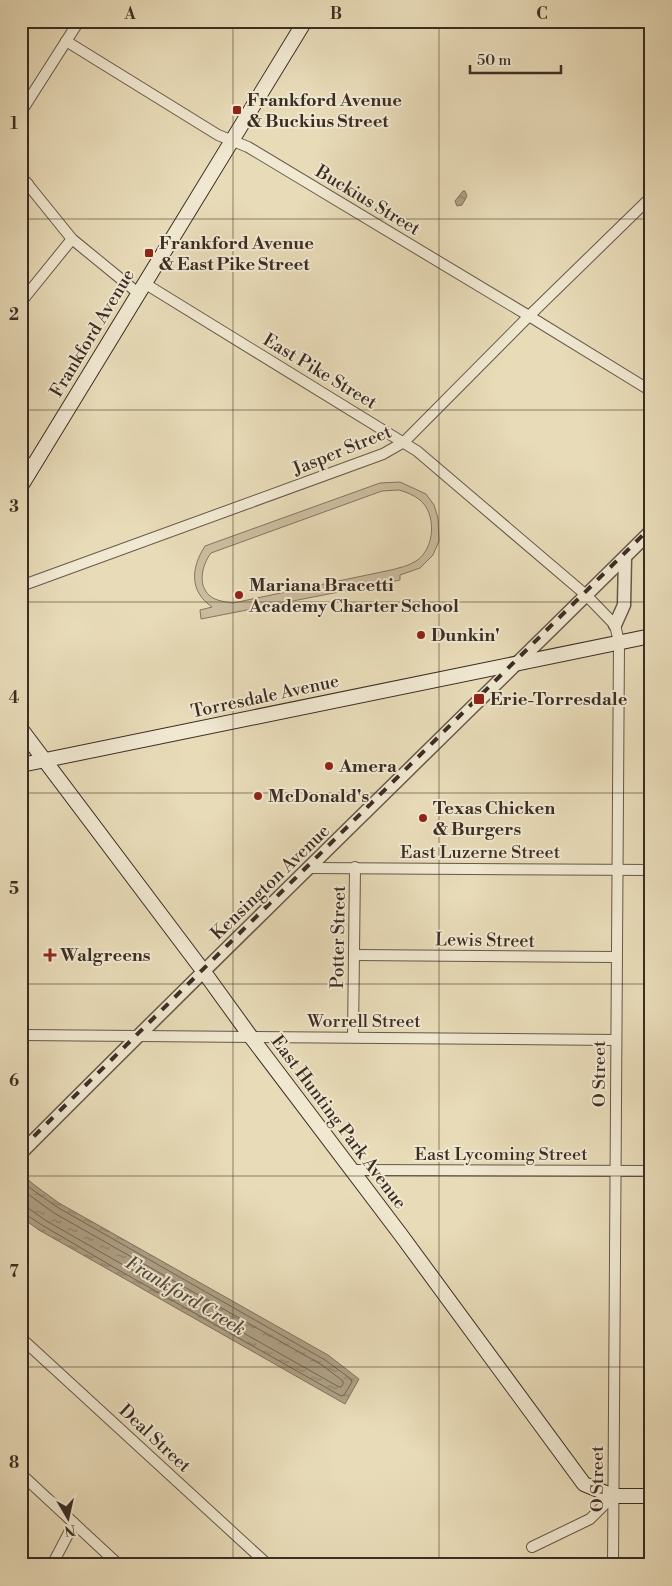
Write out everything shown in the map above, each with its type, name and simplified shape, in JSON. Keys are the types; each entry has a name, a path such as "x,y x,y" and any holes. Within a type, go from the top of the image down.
{"main road":[{"name":"Frankford Avenue","path":"21,486 27,462 141,288 305,21"},
{"name":"Torresdale Avenue","path":"21,765 651,636"},
{"name":"East Hunting Park Avenue","path":"21,729 546,1429 584,1484 614,1496 651,1496"}],"street":[{"path":"21,112 78,21"},
{"name":"Buckius Street","path":"66,41 218,135 248,147 651,391"},
{"name":"East Pike Street","path":"23,184 72,239 141,288 417,451 586,595"},
{"name":"Jasper Street","path":"21,586 383,454 404,442 651,197"},
{"path":"21,302 72,239"},
{"name":"Kensington Avenue","path":"24,1150 651,531"},
{"path":"586,595 615,624 624,606 625,557"},
{"name":"O Street","path":"613,1565 619,642 615,624"},
{"name":"Potter Street","path":"353,1037 355,867"},
{"name":"East Luzerne Street","path":"310,868 651,870"},
{"name":"Lewis Street","path":"354,955 616,957"},
{"name":"Worrell Street","path":"21,1035 616,1040"},
{"name":"East Lycoming Street","path":"352,1170 651,1171"},
{"name":"Deal Street","path":"22,1341 266,1563"},
{"path":"21,1474 119,1565"},
{"path":"532,1547 590,1519 614,1496"},
{"path":"52,1565 74,1523"}],"shaded area":[{"path":"400,482 426,494 434,505 438,518 439,541 433,555 420,568 400,575 400,580 201,619 200,610 212,607 199,594 195,579 197,563 205,546 380,483","holes":["399,490 413,495 420,500 425,506 431,522 432,531 427,548 422,556 413,563 391,570 233,603 215,599 210,596 203,586 203,569 211,553 382,491"]}],"water":[{"path":"465,191 467,196 462,205 457,206 455,201"},
{"name":"Frankford Creek","path":"21,1173 59,1203 328,1355 359,1379 345,1404 39,1230 21,1217"}],"railway":[{"path":"21,1149 651,527"}],"place":[{"name":"Frankford Avenue & Buckius Street","path":"237,110"},
{"name":"Frankford Avenue & East Pike Street","path":"149,253"},
{"name":"Mariana Bracetti Academy Charter School","path":"239,595"},
{"name":"Dunkin'","path":"421,635"},
{"name":"Erie-Torresdale","path":"479,699"},
{"name":"Amera","path":"329,766"},
{"name":"McDonald's","path":"258,796"},
{"name":"Texas Chicken & Burgers","path":"423,818"},
{"name":"Walgreens","path":"50,955"}]}
